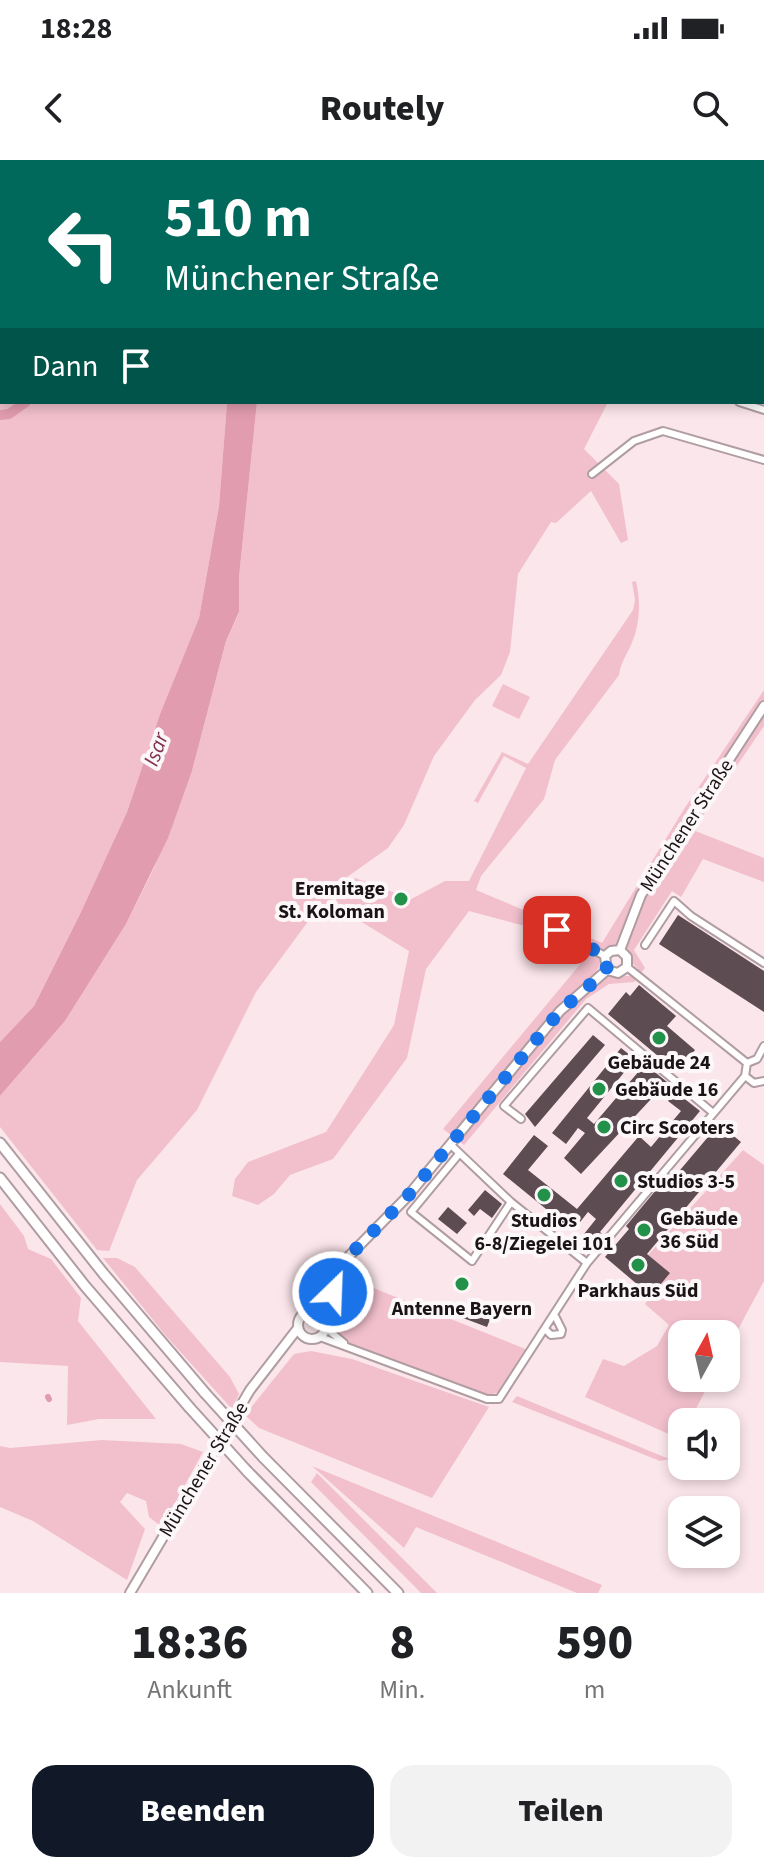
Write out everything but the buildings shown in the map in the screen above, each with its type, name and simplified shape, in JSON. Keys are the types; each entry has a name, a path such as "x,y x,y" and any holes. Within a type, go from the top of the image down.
{"highway":[{"path":"0,1143 103,1273 205,1393 263,1457 398,1593"},
{"path":"0,1178 85,1286 189,1407 367,1593"}],"main road":[{"name":"Münchener Straße","path":"620,950 641,895 764,706"},
{"path":"620,950 627,957 627,967 618,973 607,970 605,956 611,951 620,950"},
{"path":"334,1282 326,1324 320,1337 308,1339 298,1328 301,1316 313,1311 348,1257 407,1197 560,1011 607,970"},
{"path":"313,1311 326,1324"},
{"name":"Münchener Straße","path":"130,1593 250,1390 298,1328"},
{"name":"Münchener Straße","path":"283,1349 308,1339"}],"street":[{"path":"592,474 634,441 663,431 764,460"},
{"name":"Münchener Straße","path":"645,945 674,901 691,916 764,963"},
{"path":"557,930 605,956"},
{"path":"627,967 747,1063 760,1061 764,1046"},
{"path":"521,1119 504,1106 588,1008 712,1112"},
{"path":"320,1337 496,1401 509,1387 587,1263 745,1076 747,1063"},
{"path":"745,1076 754,1083 764,1081"},
{"path":"451,1145 511,1202 587,1263"},
{"path":"459,1154 411,1212 472,1261 511,1202"},
{"path":"546,1330 551,1335 561,1334 555,1316"},
{"path":"326,1324 333,1336 350,1347"}],"shaded area":[{"path":"0,404 227,404 219,506 199,618 160,714 127,812 80,914 34,1006 0,1042"},
{"path":"257,404 607,404 584,449 619,484 628,540 621,543 591,491 556,523 551,522 518,574 510,652 501,675 475,700 434,756 404,825 388,848 343,880 329,903 318,908 256,992 197,1110 137,1180 109,1251 97,1250 0,1127 0,1096 65,1021 126,924 154,868 192,771 226,641 239,613 239,577"},
{"path":"636,581 638,589 638,621 619,675 555,760 544,799 481,876 476,890 602,943 684,809 764,690 764,726 693,830 764,858 764,882 703,859 681,897 672,891 634,950 645,968 634,982 609,984 586,999 464,1145 443,1129 587,956 529,927 469,911 426,969 407,1058 333,1159 290,1175 274,1194 258,1205 232,1196 235,1179 248,1162 326,1132 394,1025 409,951 342,910 336,900 341,886 355,878 398,894 397,903 400,905 445,881 469,881 526,768 504,756 478,803 474,801 502,752 528,764 633,610 632,582","holes":["619,937 627,939 629,956 638,969 633,976 607,976 599,981 594,975 601,963 594,954 596,950 604,952 615,946"]},
{"path":"503,684 530,697 519,719 492,706"},
{"path":"743,1150 764,1165 764,1281 740,1326 740,1320 668,1320 668,1324 645,1304 670,1273 648,1255"},
{"path":"0,1204 24,1236 28,1249 51,1259 81,1298 78,1321 156,1419 99,1419 67,1425 68,1366 0,1362"},
{"path":"103,1258 117,1258 135,1267 230,1377 239,1394 232,1409 166,1336"},
{"path":"342,1275 528,1350 503,1391 486,1396 344,1341 331,1325 329,1317 331,1302"},
{"path":"668,1327 668,1392 705,1392 696,1408 668,1408 668,1434 585,1397 603,1359 624,1366 657,1346"},
{"path":"311,1351 352,1359 489,1407 432,1498 259,1428 245,1415 294,1354"},
{"path":"517,1396 668,1459 660,1461 512,1402"},
{"path":"102,1440 181,1444 203,1452 162,1527 149,1517 146,1501 127,1493 120,1502 145,1529 127,1580 33,1521 0,1507 0,1446 10,1448"},
{"path":"312,1466 602,1585 598,1593 577,1593 416,1527 404,1548"},
{"path":"317,1473 437,1593 421,1593 311,1482"}],"water":[{"name":"Isar","path":"227,404 257,404 239,577 239,612 226,641 192,771 168,838 126,924 65,1021 0,1096 0,1042 34,1006 127,812 160,714 199,618 219,506"}],"waterway":[{"path":"0,415 9,414 23,404"}],"place":[{"name":"Eremitage St. Koloman","path":"401,899"},
{"name":"Gebäude 24","path":"659,1038"},
{"name":"Gebäude 16","path":"599,1089"},
{"name":"Circ Scooters","path":"604,1127"},
{"name":"Studios 3-5","path":"621,1181"},
{"name":"Studios 6-8/Ziegelei 101","path":"544,1195"},
{"name":"Gebäude 36 Süd","path":"644,1230"},
{"name":"Parkhaus Süd","path":"638,1265"},
{"name":"Antenne Bayern","path":"462,1284"}],"route":[{"path":"333,1292 336,1277 348,1257 407,1197 568,1002 607,970 605,956 557,930"}]}
